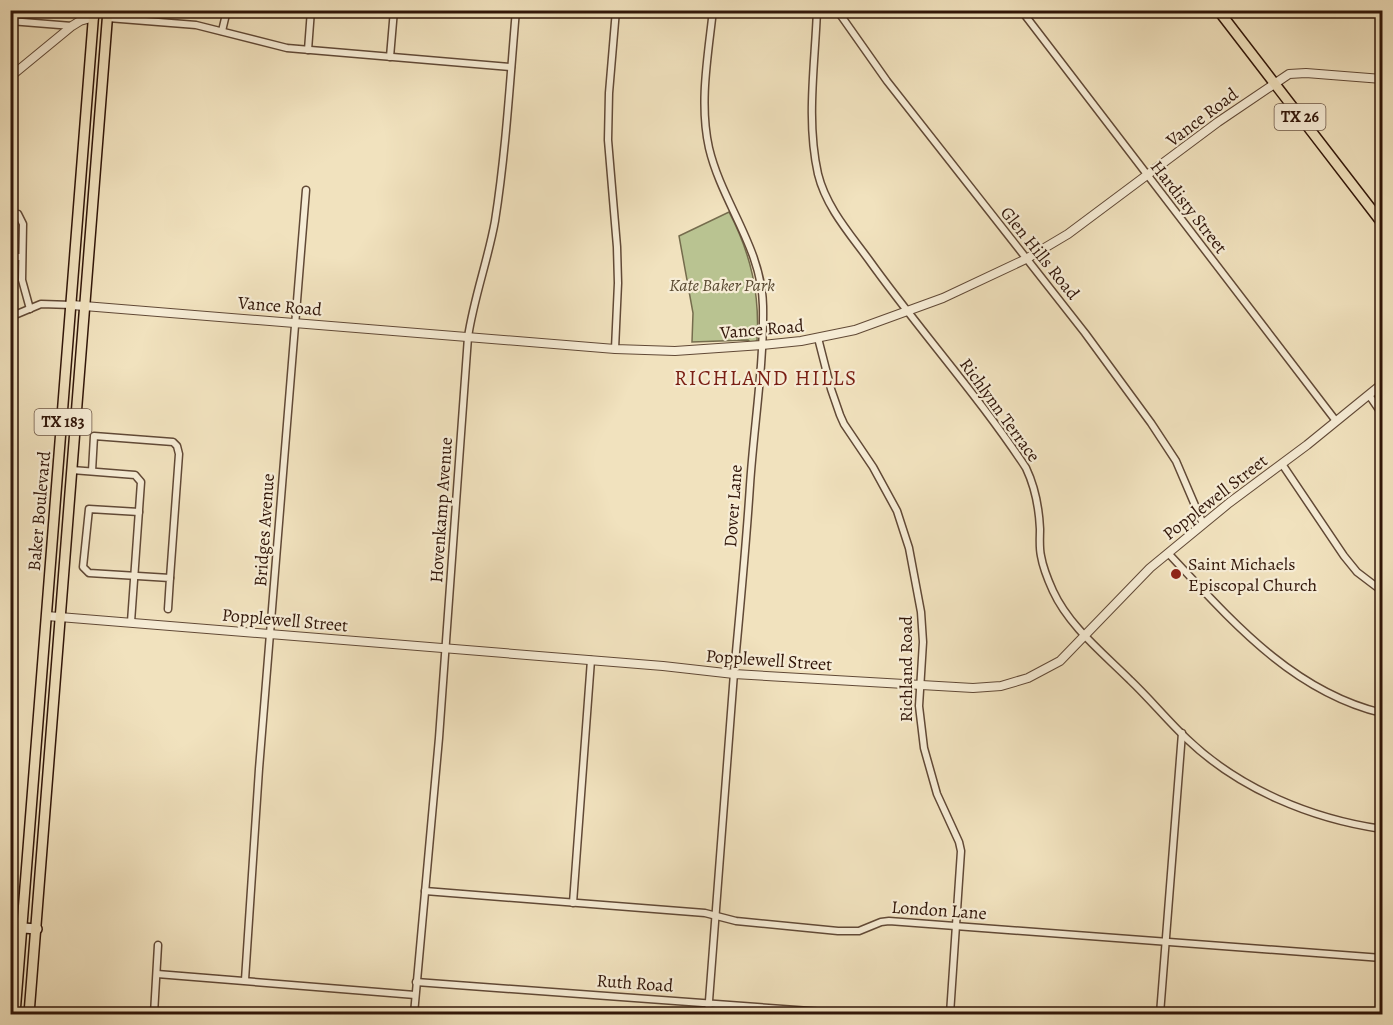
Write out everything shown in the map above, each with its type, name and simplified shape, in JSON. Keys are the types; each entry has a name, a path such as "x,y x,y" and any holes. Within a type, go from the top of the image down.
{"main road":[{"name":"TX 26","path":"1218,10 1383,223"},
{"path":"94,14 108,14"},
{"name":"Baker Boulevard","path":"15,1014 94,14"},
{"name":"Baker Boulevard","path":"29,1014 108,14"},
{"path":"10,927 37,929"}],"street":[{"path":"222,31 227,10"},
{"path":"308,50 311,10"},
{"path":"390,57 394,10"},
{"name":"Hovenkamp Avenue","path":"414,1014 446,649 468,337 495,219 516,10"},
{"path":"615,349 617,247 608,140 609,93 616,10"},
{"name":"Dover Lane","path":"708,1014 762,345 763,300 759,271 717,173 706,131 705,93 713,10"},
{"name":"Richlynn Terrace","path":"817,10 811,138 818,175 826,196 839,219 1026,468 1037,502 1040,548 1044,568 1054,594 1068,615 1182,733 1207,756 1233,775 1311,812 1383,829"},
{"name":"Glen Hills Road","path":"837,10 887,81 1085,333 1151,423 1180,469 1203,524"},
{"name":"Hardisty Street","path":"1021,10 1336,421"},
{"path":"10,77 72,26 94,14"},
{"path":"108,14 196,25 287,48 511,67"},
{"path":"10,21 72,26"},
{"name":"Vance Road","path":"72,304 615,349 675,351 762,345 818,338 855,330 907,311 969,287 1026,260 1068,234 1218,123 1289,74 1383,79"},
{"name":"Bridges Avenue","path":"244,980 306,190"},
{"path":"18,214 23,224 21,257 24,291 30,309"},
{"path":"10,256 21,257"},
{"path":"10,317 47,303 72,304"},
{"name":"Richland Road","path":"818,338 840,415 873,466 897,511 909,548 921,612 923,642 920,721 927,765 961,851 950,1014"},
{"name":"Popplewell Street","path":"47,616 591,660 734,674 921,686 974,688 1001,686 1028,678 1060,662 1132,585 1168,553 1383,384"},
{"path":"1369,395 1383,414"},
{"path":"92,471 94,436 172,442 177,446 179,454 168,609"},
{"path":"1282,464 1344,556 1357,572 1383,591"},
{"path":"72,470 135,475 141,482 131,622"},
{"path":"139,512 88,508 83,567 89,573 170,578"},
{"path":"1168,553 1249,637 1284,667 1341,698 1383,713"},
{"path":"573,903 591,660"},
{"path":"1160,1014 1182,733"},
{"name":"London Lane","path":"425,891 705,913 736,921 838,931 859,931 889,921 1383,958"},
{"path":"154,1014 158,945"},
{"path":"157,974 415,995"},
{"name":"Ruth Road","path":"416,982 852,1014"}],"green space":[{"name":"Kate Baker Park","path":"729,212 743,243 752,275 757,307 757,341 751,343 748,340 692,342 693,313 679,236"}],"place":[{"name":"Saint Michaels Episcopal Church","path":"1176,574"}],"district":[{"name":"RICHLAND HILLS","path":"766,378"}]}
